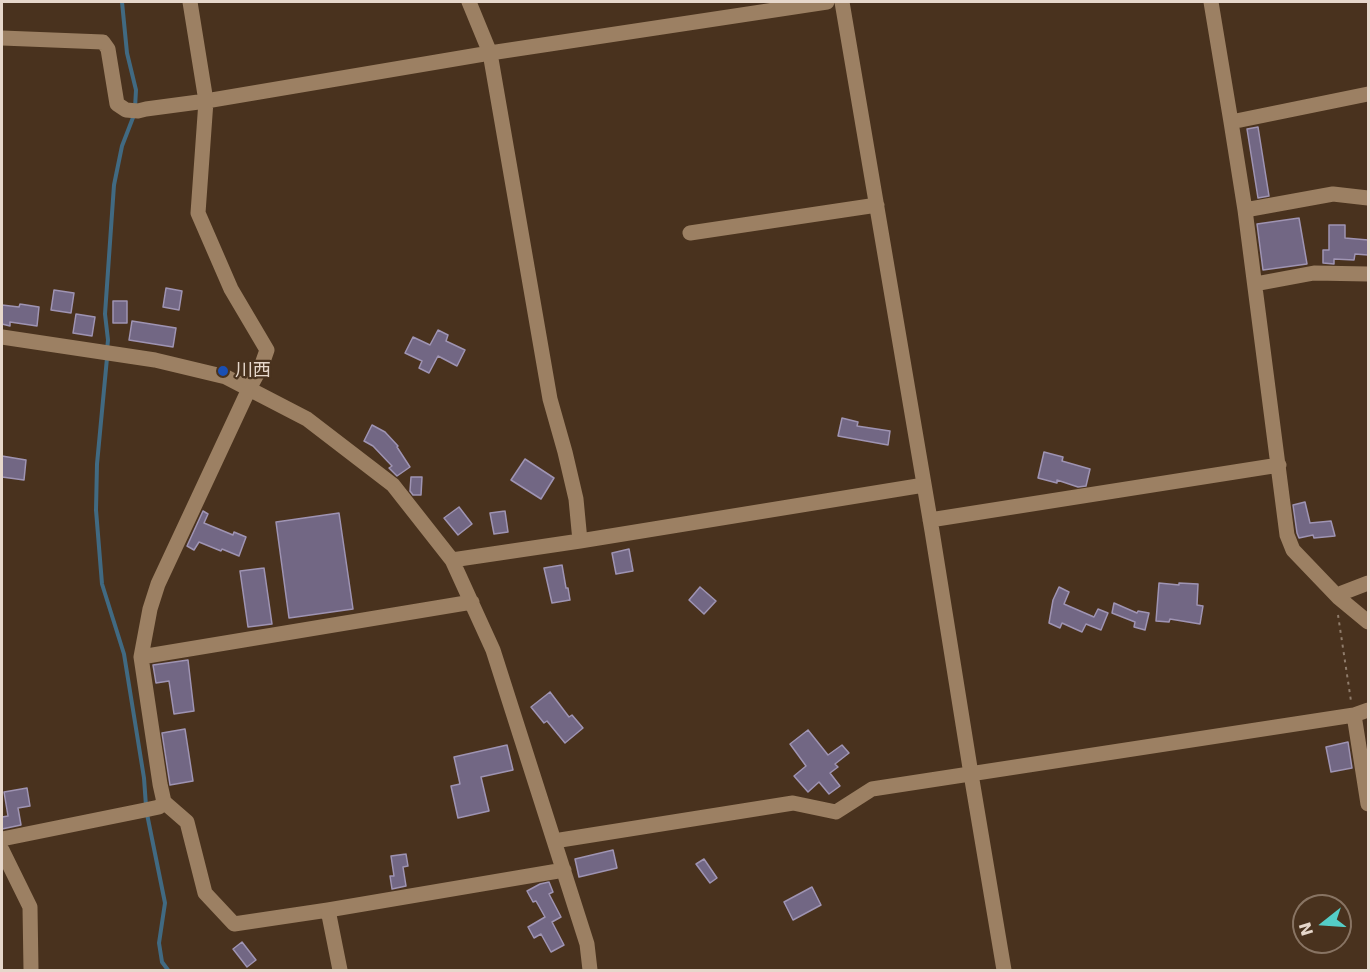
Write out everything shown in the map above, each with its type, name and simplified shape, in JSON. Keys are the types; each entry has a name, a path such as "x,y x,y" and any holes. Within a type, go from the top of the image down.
{"street":[{"path":"190,2 206,101 198,213 231,289 267,350 158,584 150,609 141,657 164,802 187,822 205,893 234,924 564,870"},
{"path":"469,2 490,53 550,399 576,499 580,541"},
{"path":"2,38 103,42 108,49 117,104 132,111 206,101 490,53 827,2"},
{"path":"842,2 1004,970"},
{"path":"1210,2 1245,210 1287,536 1293,550 1339,597 1368,622"},
{"path":"1231,122 1368,94"},
{"path":"1245,210 1333,194 1368,198"},
{"path":"690,233 877,205"},
{"path":"1254,284 1314,273 1368,274"},
{"path":"2,337 155,360 226,377 307,419 393,485 452,560 493,650 587,944 590,970"},
{"path":"930,520 1279,465"},
{"path":"452,560 924,485"},
{"path":"1339,597 1342,593 1368,583"},
{"path":"141,657 471,602"},
{"path":"554,841 792,803 836,812 872,789 1361,712 1368,804"},
{"path":"2,839 159,807 164,802"},
{"path":"2,850 30,907 31,970"},
{"path":"328,910 340,970"}],"path":[{"path":"1339,597 1336,605 1361,712"}],"building":[{"path":"1258,127 1269,196 1258,198 1247,129"},
{"path":"1299,218 1307,264 1263,270 1257,224"},
{"path":"1329,225 1345,225 1345,238 1368,240 1368,255 1355,254 1354,260 1334,259 1334,264 1323,263 1323,250 1329,250"},
{"path":"166,288 182,291 179,310 163,307"},
{"path":"54,290 74,293 71,313 51,310"},
{"path":"113,301 127,301 127,323 113,323"},
{"path":"20,304 39,307 37,326 10,322 10,326 2,324 2,305 19,307"},
{"path":"76,314 95,317 92,336 73,333"},
{"path":"132,321 176,328 173,347 129,340"},
{"path":"438,330 448,335 446,341 465,350 457,366 438,356 429,373 419,368 422,361 405,353 413,337 430,345"},
{"path":"842,418 858,422 857,426 890,431 888,445 838,436"},
{"path":"372,425 385,432 398,446 410,467 397,476 389,468 392,466 373,446 364,441"},
{"path":"1044,452 1063,457 1062,461 1090,469 1086,486 1078,487 1057,480 1057,483 1038,478"},
{"path":"2,456 26,460 24,480 2,477"},
{"path":"525,459 554,478 541,499 511,480"},
{"path":"411,477 422,477 421,495 413,495 410,491"},
{"path":"1305,502 1310,523 1331,521 1335,536 1314,538 1313,535 1299,538 1293,505"},
{"path":"459,507 472,524 458,535 444,518"},
{"path":"203,511 208,514 204,523 233,535 234,532 246,537 239,556 199,542 194,550 187,546"},
{"path":"505,511 508,532 494,534 490,513"},
{"path":"339,513 353,609 289,618 276,522"},
{"path":"629,549 633,571 616,574 612,553"},
{"path":"562,565 570,600 552,603 544,568"},
{"path":"264,568 272,624 248,627 240,571"},
{"path":"1159,583 1198,584 1197,605 1203,606 1200,624 1170,619 1169,622 1156,621"},
{"path":"700,587 716,601 704,614 689,600"},
{"path":"1059,587 1069,592 1064,604 1094,617 1098,609 1108,613 1101,630 1086,624 1082,632 1062,623 1060,628 1049,623 1053,600"},
{"path":"1114,603 1137,613 1138,611 1149,613 1145,630 1134,627 1135,622 1112,613"},
{"path":"188,660 194,711 174,714 169,681 156,683 153,665"},
{"path":"550,692 569,717 572,715 583,728 565,743 547,721 544,723 531,707"},
{"path":"185,729 193,781 170,785 162,733"},
{"path":"808,730 828,755 842,745 849,753 835,764 838,767 830,773 840,786 829,794 819,782 808,792 794,776 806,766 790,744"},
{"path":"1348,742 1352,768 1331,772 1326,747"},
{"path":"507,745 513,770 481,777 489,811 458,818 451,786 460,784 454,757"},
{"path":"27,788 30,806 18,808 21,825 2,829 2,817 8,816 4,792"},
{"path":"613,850 617,868 579,877 575,859"},
{"path":"406,854 408,866 403,867 406,886 392,889 390,876 394,876 391,856"},
{"path":"704,859 717,878 710,883 696,864"},
{"path":"549,882 553,892 549,894 561,917 552,922 564,945 551,952 541,934 534,938 528,927 545,917 527,891"},
{"path":"812,887 821,905 793,920 784,902"},
{"path":"242,942 256,960 247,967 233,949"}],"waterway":[{"path":"122,2 127,53 136,90 135,108"},
{"path":"107,350 105,314 114,185 122,146 134,115"},
{"path":"107,358 97,464 96,510 102,584 124,654 144,778 146,806"},
{"path":"147,814 165,903 159,943 162,962 168,970"}],"place":[{"name":"川西","path":"223,371"}]}
